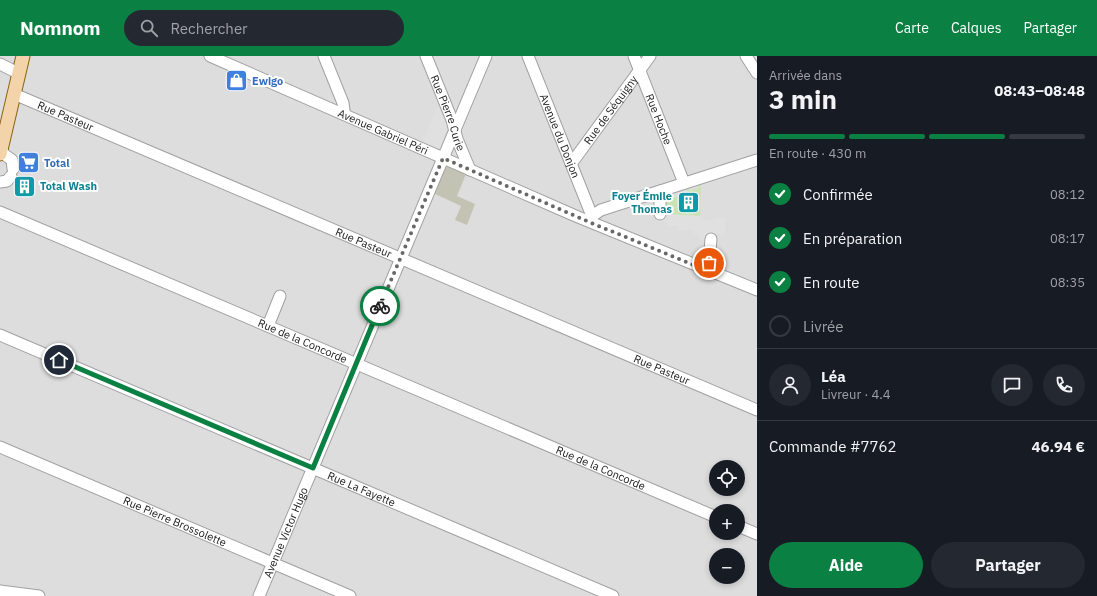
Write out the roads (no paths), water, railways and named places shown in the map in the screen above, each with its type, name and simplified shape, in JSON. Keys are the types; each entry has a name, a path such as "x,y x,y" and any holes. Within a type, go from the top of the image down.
{"main road":[{"path":"0,130 17,56"},
{"path":"1,151 23,56"}],"street":[{"path":"324,56 343,103 343,114"},
{"name":"Rue Pierre Curie","path":"426,56 452,120 454,132 470,170"},
{"name":"Avenue Victor Hugo","path":"259,596 486,56"},
{"name":"Avenue du Donjon","path":"528,56 591,219"},
{"name":"Rue Hoche","path":"634,56 684,183"},
{"name":"Rue de Séquigny","path":"571,164 650,56"},
{"path":"746,56 757,72"},
{"name":"Avenue Gabriel Péri","path":"216,57 470,170 591,219 706,270 757,290"},
{"path":"0,64 14,71"},
{"name":"Rue Pasteur","path":"14,94 757,410"},
{"path":"0,182 7,180 12,173 12,160 1,151"},
{"path":"591,219 601,210 757,160"},
{"path":"660,191 660,214"},
{"name":"Rue de la Concorde","path":"0,212 709,514"},
{"path":"706,270 709,263 711,239"},
{"path":"268,326 280,296"},
{"name":"Rue La Fayette","path":"0,335 613,596"},
{"name":"Rue Pierre Brossolette","path":"0,447 350,596"},
{"path":"745,529 757,534"},
{"path":"0,591 39,596"}],"place":[{"name":"Ewigo","path":"237,81"},
{"name":"Total","path":"29,163"},
{"name":"Total Wash","path":"24,186"},
{"name":"Foyer Émile Thomas","path":"688,202"}]}
